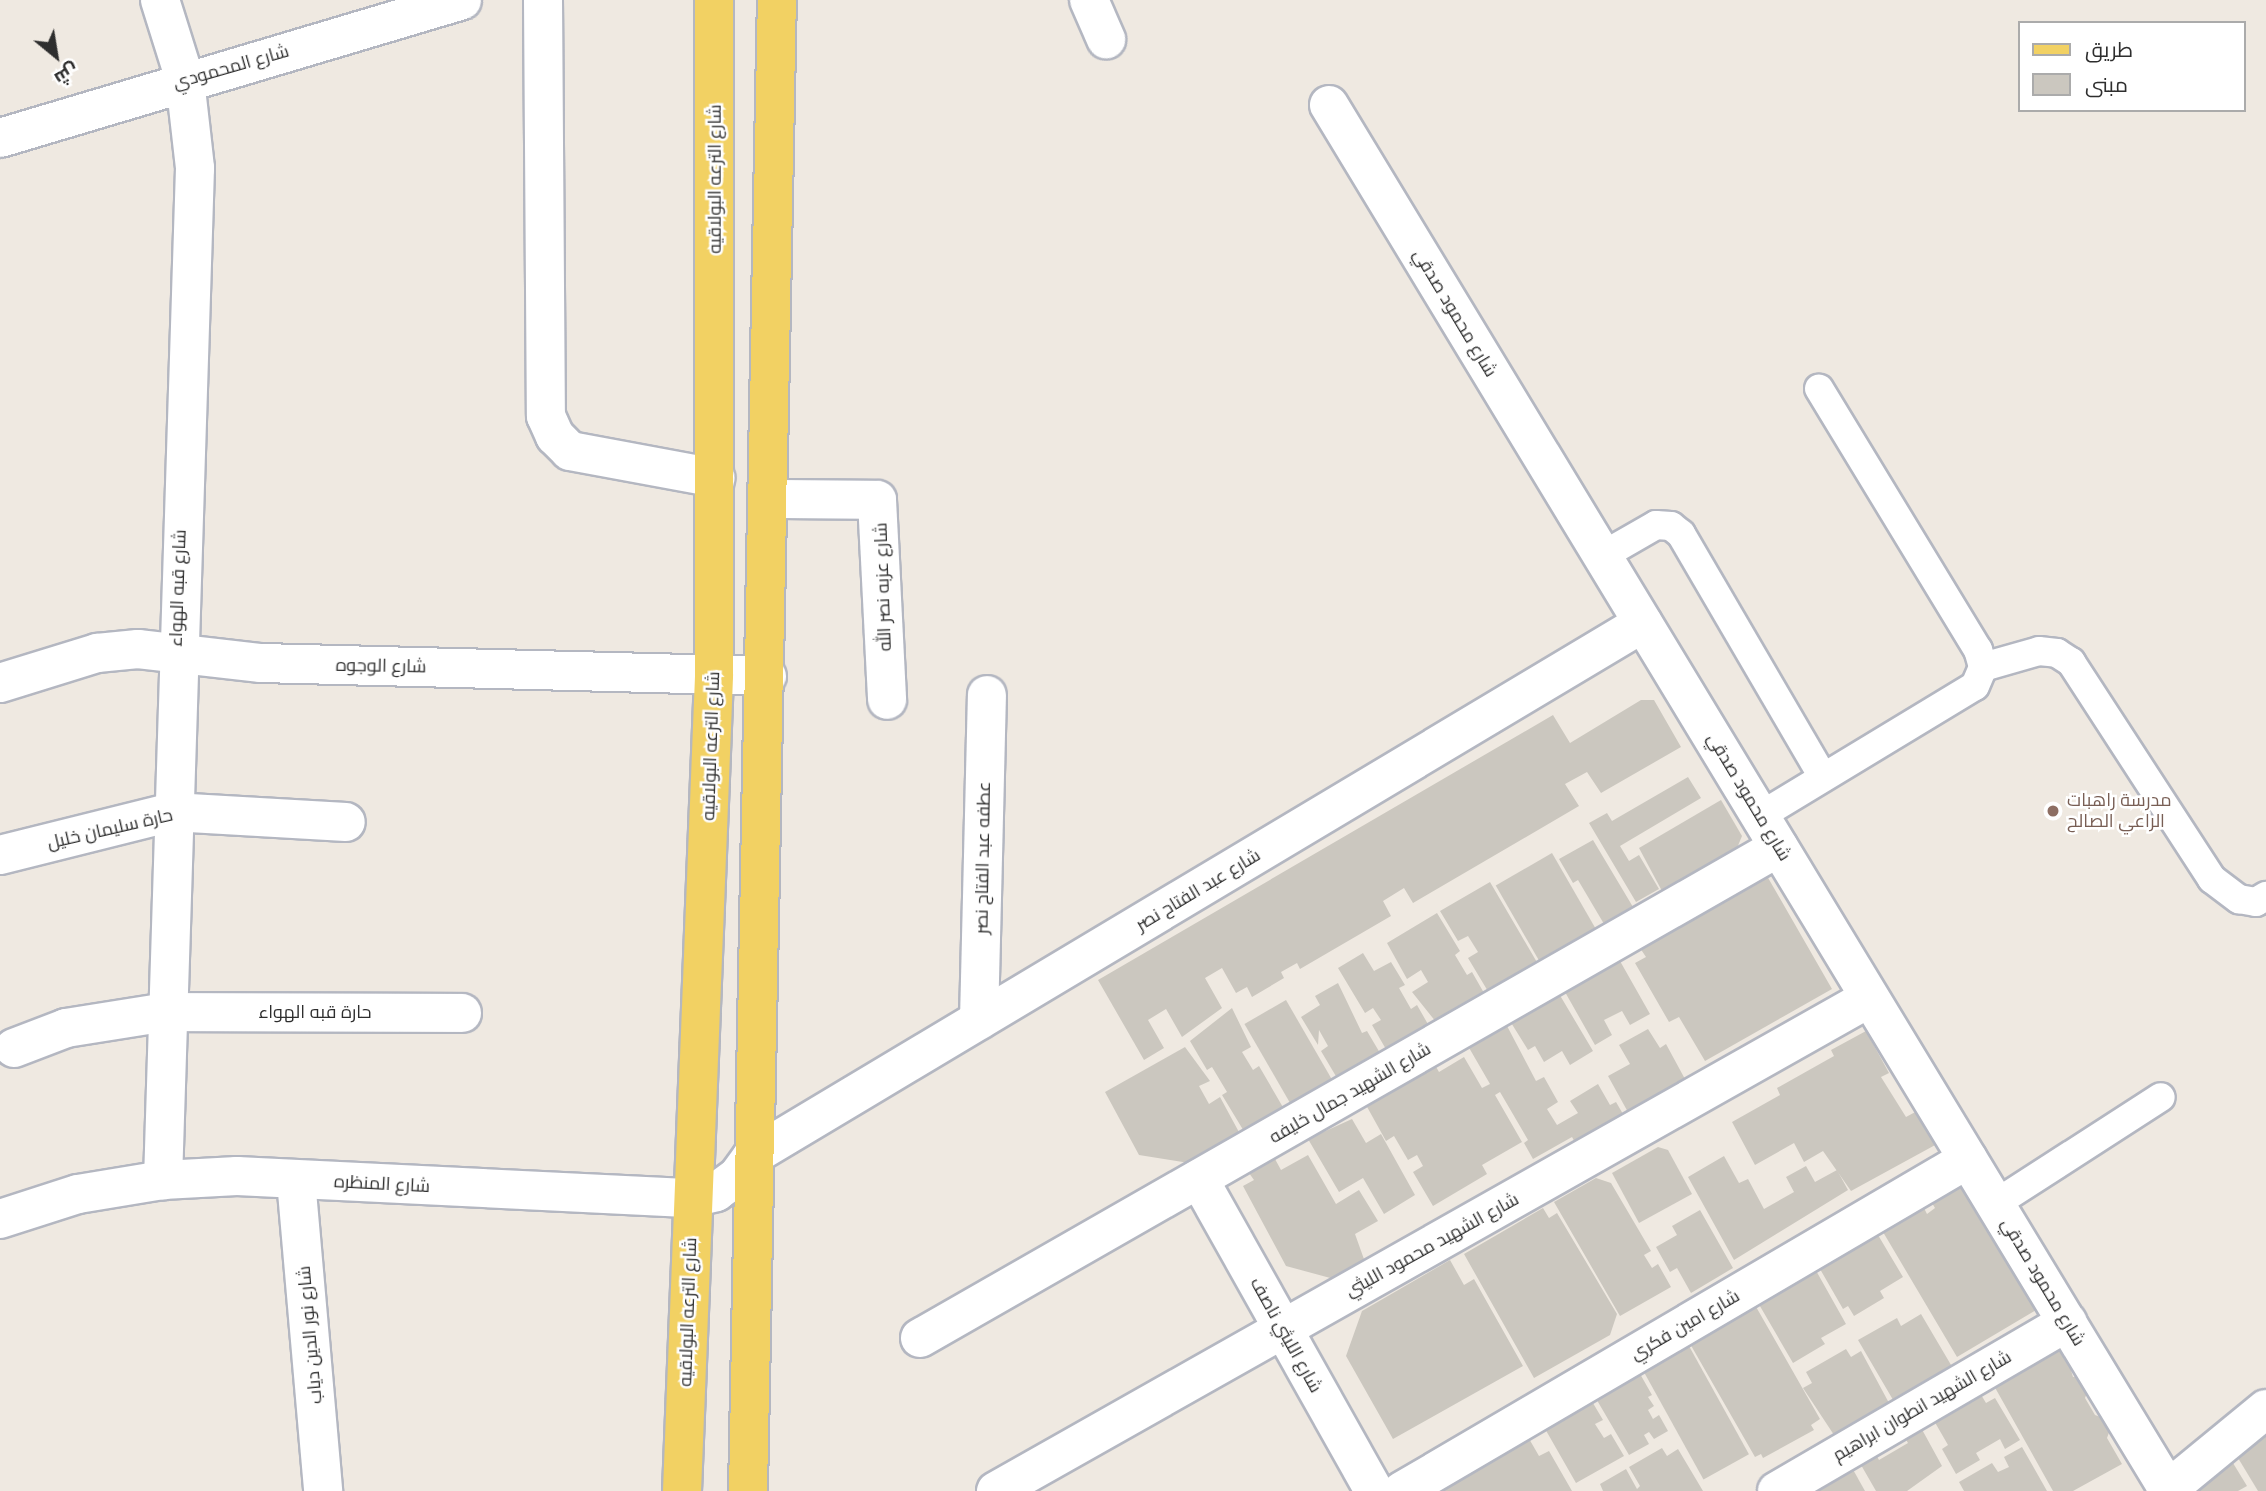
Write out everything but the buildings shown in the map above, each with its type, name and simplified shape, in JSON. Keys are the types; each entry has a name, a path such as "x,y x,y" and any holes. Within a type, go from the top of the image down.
{"main road":[{"name":"شارع الترعه البولاقيه","path":"682,1491 691,1198 714,675 714,0"},
{"path":"748,1491 752,1156 767,676 777,0"}],"street":[{"name":"شارع قبه الهواء","path":"160,0 185,80 195,168 176,650 163,1180"},
{"name":"شارع المحمودي","path":"0,138 185,80 462,0"},
{"path":"543,0 546,416 555,436 570,451 716,478"},
{"path":"1088,0 1106,38"},
{"name":"شارع محمود صدقي","path":"1329,106 2167,1490"},
{"name":"شارع عزبه نصر الله","path":"770,499 877,500 887,700"},
{"name":"شارع عبد الفتاح نصر","path":"752,1156 1643,623"},
{"name":"شارع الوجوه","path":"0,684 97,653 176,650 261,663 767,676"},
{"name":"عطفه عبد الفتاح نصر","path":"979,1020 987,695"},
{"name":"حارة سليمان خليل","path":"0,855 172,812 346,822"},
{"name":"شارع الشهيد جمال خليفه","path":"920,1338 1199,1179 1770,831"},
{"name":"شارع الشهيد محمود الليثي","path":"996,1491 1870,998"},
{"name":"حارة قبه الهواء","path":"14,1048 66,1028 167,1012 463,1013"},
{"name":"شارع المنظره","path":"0,1219 78,1194 163,1180 296,1180 691,1198 716,1192 737,1177 752,1156"},
{"name":"شارع امين فكري","path":"1402,1491 1968,1159"},
{"name":"شارع الليثي ناصف","path":"1199,1179 1374,1491"},
{"name":"شارع نور الدين دياب","path":"296,1180 323,1491"},
{"name":"شارع الشهيد انطوان ابراهيم","path":"1777,1491 2067,1322"},
{"path":"2167,1490 2266,1409"}],"lane":[{"path":"1770,831 1823,777 1975,686 1983,667 1978,650 1819,389"},
{"path":"1602,555 1656,525 1671,526 1681,534 1823,777"},
{"path":"1983,667 2039,651 2057,653 2071,663 2212,879 2239,899 2256,901 2266,896"},
{"path":"1995,1204 2161,1097"}],"place":[{"name":"مدرسة راهبات الراعي الصالح","path":"2053,811"}]}
